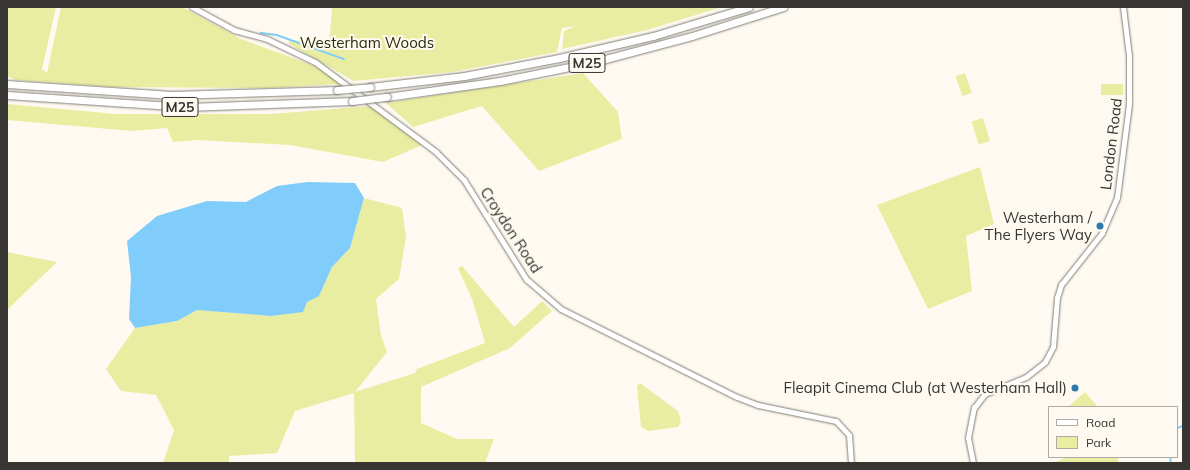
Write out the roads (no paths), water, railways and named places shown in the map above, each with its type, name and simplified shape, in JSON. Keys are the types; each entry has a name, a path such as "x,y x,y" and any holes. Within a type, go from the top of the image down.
{"highway":[{"name":"M25","path":"7,84 172,95 337,90 370,87 470,75 559,58 645,38 749,7"},
{"name":"M25","path":"7,96 187,107 352,101 387,97 500,81 594,62 692,36 783,7"}],"main road":[{"name":"Croydon Road","path":"192,7 234,30 267,39 314,62 436,152 464,180 526,279 561,308 737,397 758,405 836,420 849,435 851,463"}],"street":[{"name":"London Road","path":"973,463 968,438 974,408 985,394 1026,377 1045,362 1053,347 1057,298 1061,285 1102,233 1117,198 1124,167 1129,104 1129,56 1123,7"}],"water":[{"path":"308,182 355,183 364,198 350,248 332,267 319,296 307,302 303,312 271,316 197,310 177,321 135,328 129,319 131,277 127,241 157,216 207,201 246,202 277,186"}],"waterway":[{"path":"261,33 277,35 344,59"},
{"path":"1178,428 1183,426"},
{"path":"1171,458 1171,463"}],"place":[{"name":"Westerham / The Flyers Way","path":"1100,226"},
{"name":"Fleapit Cinema Club (at Westerham Hall)","path":"1075,388"}],"park label":[{"name":"Westerham Woods","path":"367,43"}]}
